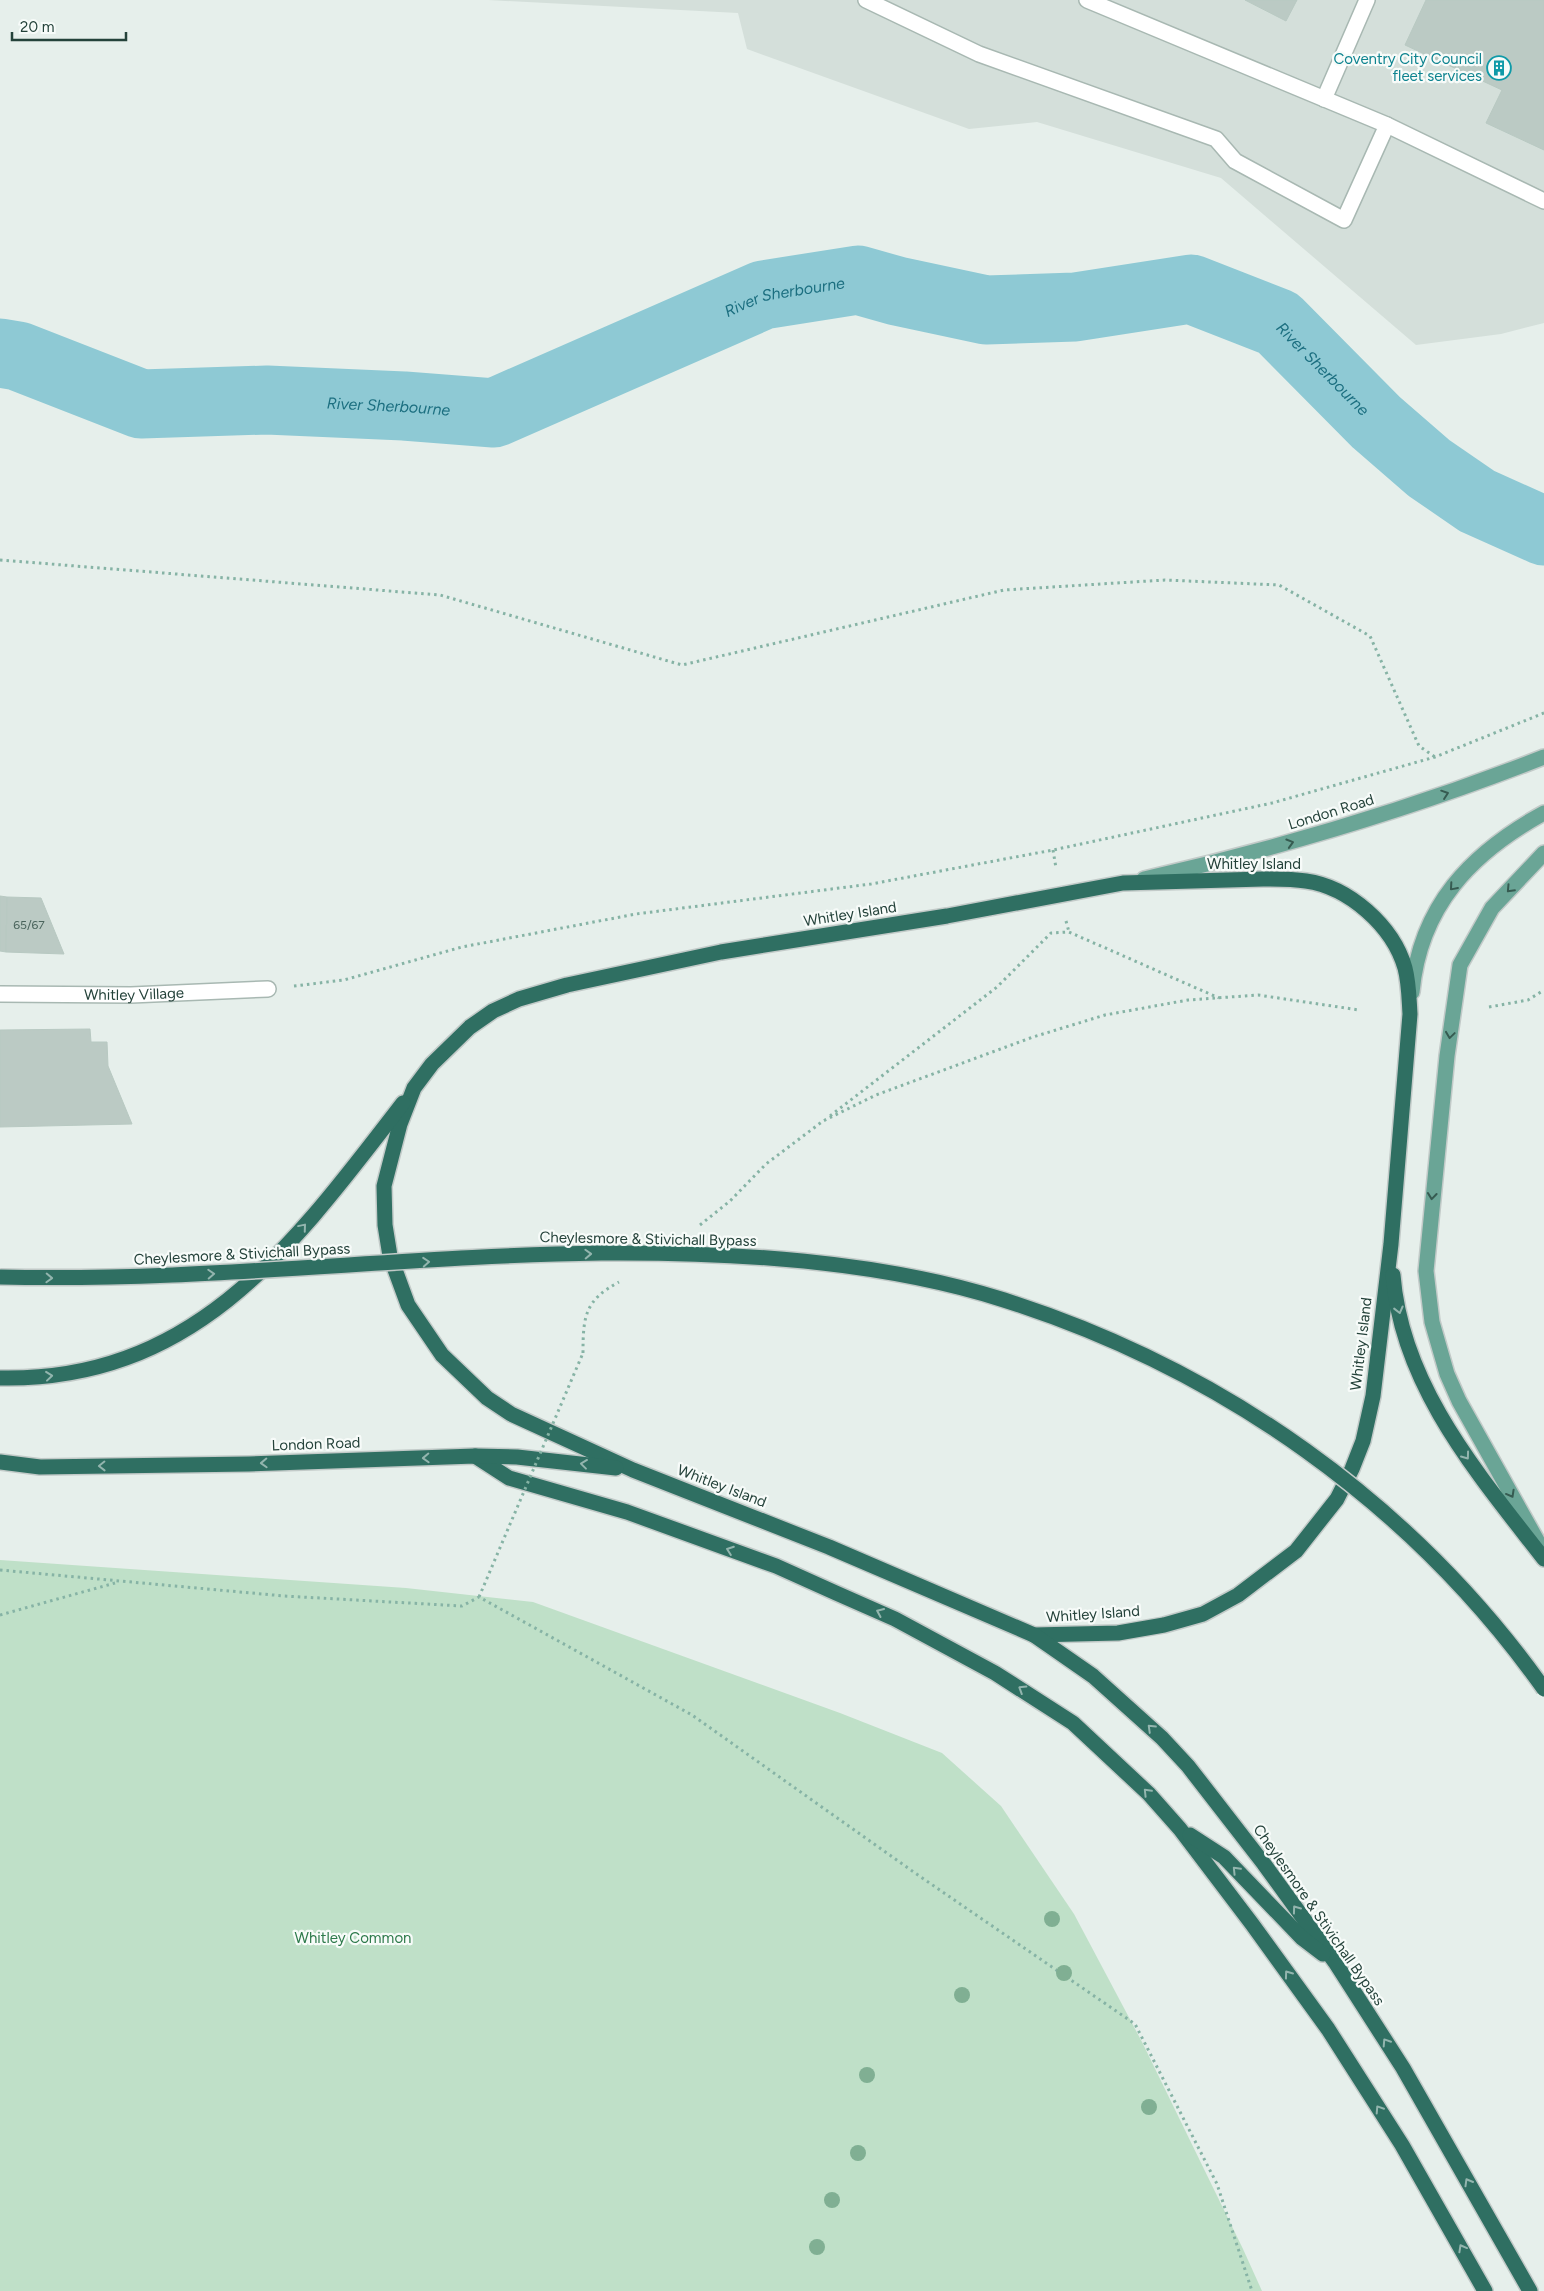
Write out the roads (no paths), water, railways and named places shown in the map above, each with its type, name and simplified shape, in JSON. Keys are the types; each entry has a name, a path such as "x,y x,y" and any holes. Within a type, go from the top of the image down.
{"highway":[{"name":"Whitley Island","path":"1287,879 1323,885 1341,893 1358,904 1375,919 1387,933 1399,954 1408,984 1410,1014 1390,1244 1373,1396 1363,1441 1337,1499 1296,1551 1238,1595 1203,1614 1164,1625 1118,1633 1034,1635 829,1547 632,1470 510,1414 487,1398 442,1355 408,1305 390,1256 385,1225 384,1186 400,1124 414,1088 432,1064 470,1027 493,1011 519,999 567,985 722,952 948,916 1123,883 1287,879"},
{"path":"0,1378 24,1379 60,1375 132,1357 194,1325 228,1302 257,1276 297,1234 414,1088"},
{"path":"1390,1244 1397,1304 1424,1386 1457,1444 1544,1559"},
{"name":"Cheylesmore & Stivichall Bypass","path":"0,1277 75,1279 157,1277 520,1256 683,1254 764,1258 843,1266 921,1280 1001,1299 1076,1326 1154,1359 1224,1396 1294,1441 1361,1491 1420,1544 1475,1601 1520,1655 1544,1689"},
{"path":"475,1456 509,1478 627,1512 776,1566 895,1619 995,1673 1073,1723 1128,1774 1180,1828 1328,2029 1402,2145 1486,2291"},
{"name":"London Road","path":"0,1464 40,1466 249,1464 475,1456 517,1457 632,1470"},
{"name":"Cheylesmore & Stivichall Bypass","path":"1034,1635 1093,1676 1128,1706 1188,1766 1259,1857 1335,1962 1403,2068 1529,2291"},
{"path":"1180,1828 1224,1857 1302,1938 1335,1962"}],"main road":[{"name":"London Road","path":"1123,883 1275,847 1443,794 1544,757"},
{"path":"1410,1014 1418,952 1445,896 1477,859 1510,832 1544,813"},
{"path":"1544,853 1492,908 1460,965 1447,1056 1426,1271 1432,1322 1447,1374 1459,1401 1544,1552"}],"street":[{"path":"866,0 978,54 1216,139 1235,161 1344,220 1387,125"},
{"path":"1087,0 1387,125 1544,201"},
{"path":"1324,99 1367,0"},
{"name":"Whitley Village","path":"0,994 131,996 268,989"}],"waterway":[{"name":"River Sherbourne","path":"0,353 18,356 141,404 267,400 404,406 494,413 763,295 858,280 897,291 986,310 1075,307 1191,289 1278,323 1376,422 1429,468 1477,501 1544,531"}],"place":[{"name":"Coventry City Council fleet services","path":"1499,68"}],"park label":[{"name":"Whitley Common","path":"353,1938"}]}
